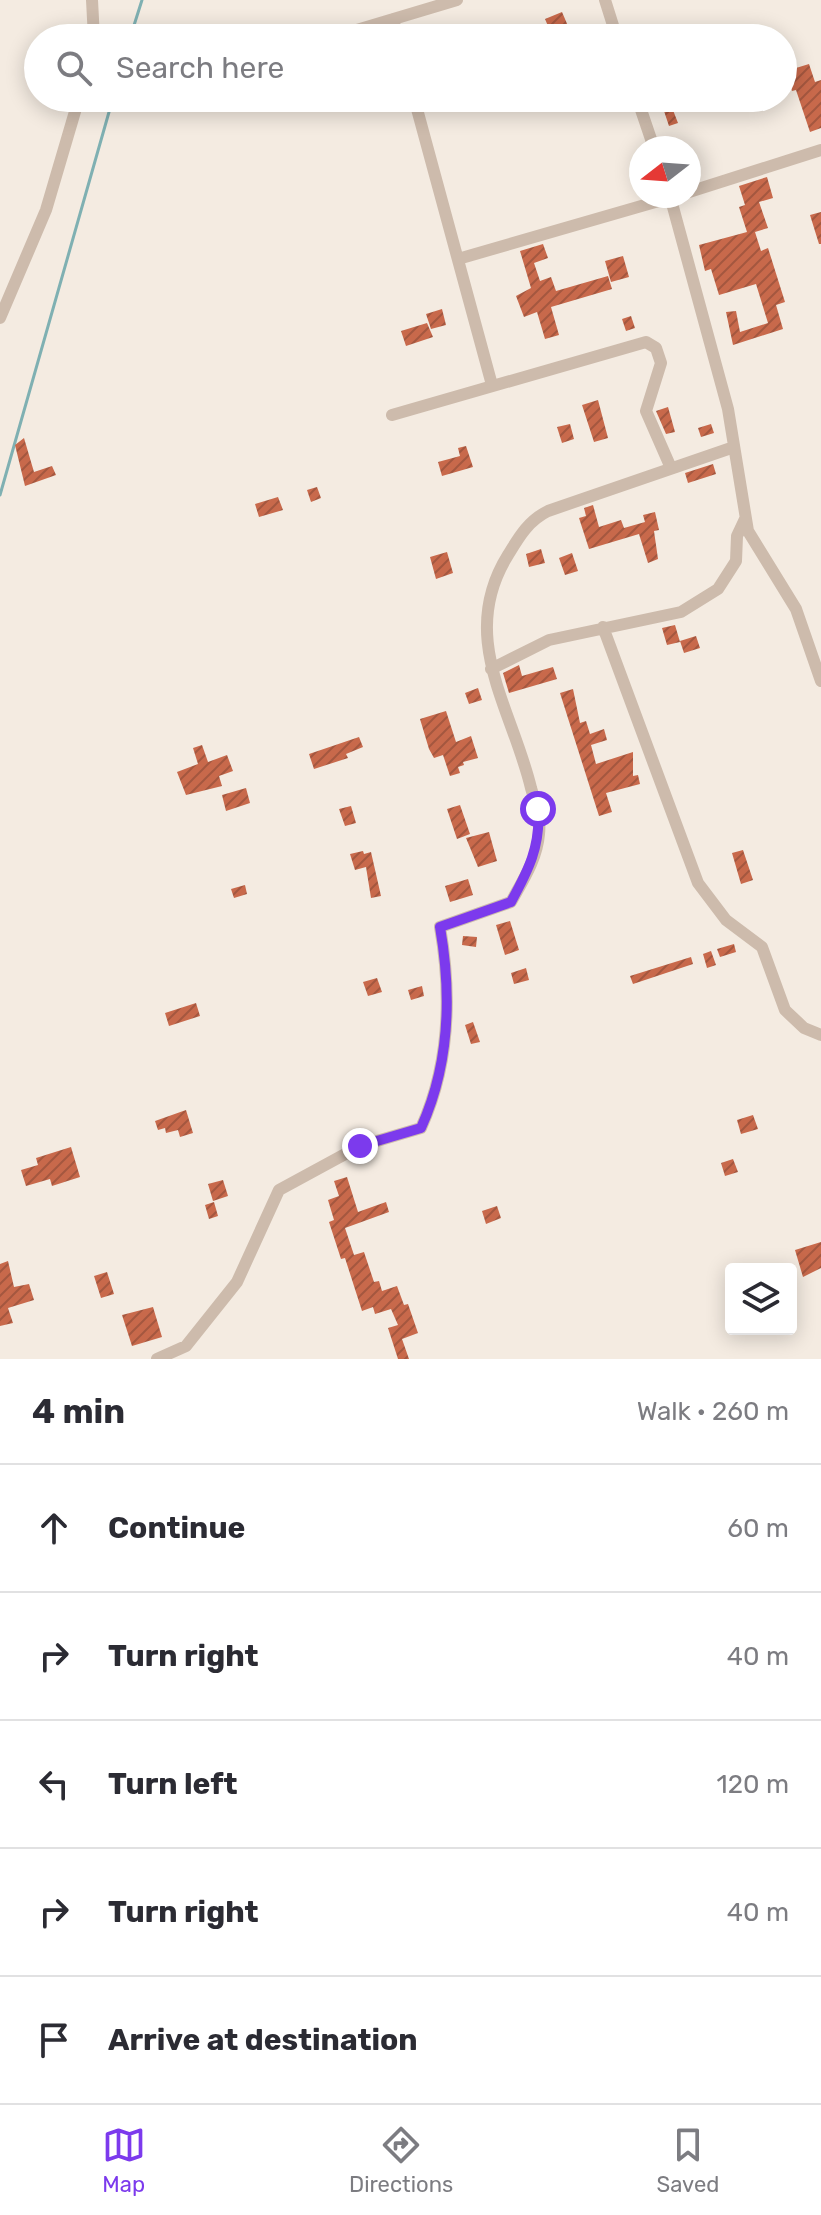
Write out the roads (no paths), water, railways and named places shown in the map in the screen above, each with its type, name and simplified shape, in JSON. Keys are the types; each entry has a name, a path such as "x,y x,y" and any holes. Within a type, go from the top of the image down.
{"street":[{"path":"92,0 93,24"},
{"path":"376,24 457,0"},
{"path":"605,0 613,24"},
{"path":"393,19 394,24"},
{"path":"0,318 46,210 75,112"},
{"path":"418,112 492,385"},
{"path":"642,112 650,136"},
{"path":"701,188 821,150"},
{"path":"458,259 634,208"},
{"path":"675,208 728,409 748,531 796,609 821,681"},
{"path":"392,415 646,342 656,348 661,363 646,411 671,468"},
{"path":"157,1359 186,1346 237,1282 279,1190 360,1146 421,1128 444,1064 448,983 440,927 511,902 532,864 539,835 532,778 491,669 485,643 498,570 528,524 548,511 734,447"},
{"path":"491,669 537,644 603,627 669,616 718,589 736,561 737,536 745,519"},
{"path":"603,627 698,883 730,925 762,947 785,1010 804,1028 821,1035"}],"waterway":[{"path":"134,24 142,0"},
{"path":"0,495 109,112"}]}
